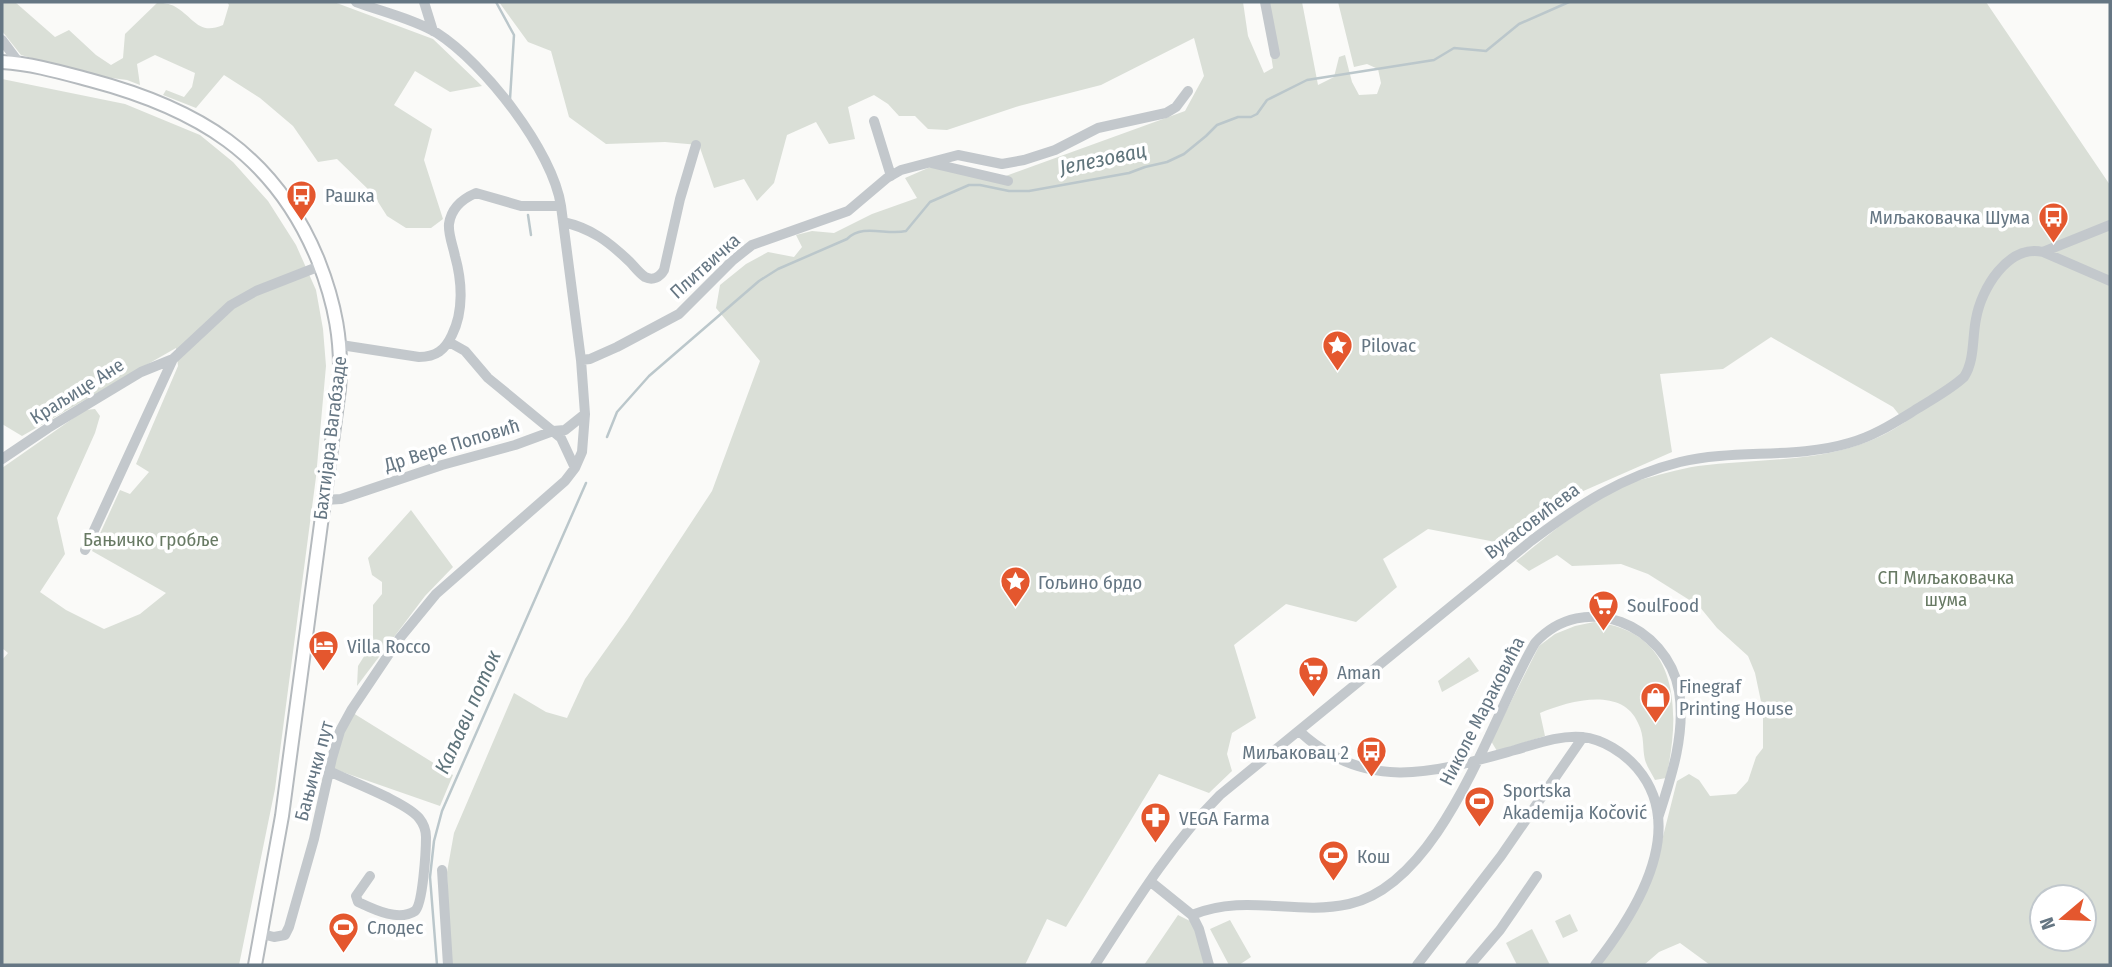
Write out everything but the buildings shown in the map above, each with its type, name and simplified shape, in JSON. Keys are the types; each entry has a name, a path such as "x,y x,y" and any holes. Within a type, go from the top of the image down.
{"main road":[{"name":"Бахтијара Вагабзаде","path":"2,62 46,68 134,91 176,108 210,127 256,166 275,187 302,228 320,266 336,316 341,345 339,389 282,816 255,965"}],"street":[{"path":"356,2 433,31 471,62 509,104 547,163 561,206 581,360 585,414 582,452 575,468"},
{"path":"424,2 433,31"},
{"path":"1265,2 1275,54"},
{"path":"2,40 19,63"},
{"name":"Плитвичка","path":"581,360 594,357 679,314 733,260 752,245 848,211 891,176 908,167 958,155 1002,164 1032,158 1098,128 1166,113 1176,107 1188,91"},
{"path":"874,121 891,176"},
{"path":"563,222 596,233 644,276 660,276 664,270 680,199 696,145"},
{"path":"927,162 1008,181"},
{"path":"341,345 428,357 441,351 449,342 460,313 458,264 449,225 454,210 464,199 481,193 521,206 561,206"},
{"name":"Вукасовићева","path":"1095,965 1168,856 1209,806 1248,770 1531,541 1594,495 1639,475 1683,461 1825,449 1850,443 1896,422 1959,382 1969,367 1979,303 2000,270 2020,254 2036,250 2043,252 2110,225"},
{"path":"2043,252 2110,281"},
{"path":"85,550 173,359 231,305 256,291 320,266"},
{"path":"449,342 462,348 488,378 553,431 565,444 575,468"},
{"name":"Краљице Ане","path":"2,459 141,372 173,359"},
{"name":"Др Вере Поповић","path":"324,500 341,499 415,473 515,445 553,431 569,429 585,414"},
{"name":"Бањички пут","path":"262,934 280,937 285,935 289,927 340,731 399,639 452,578 557,489 575,468"},
{"name":"Николе Мараковића","path":"1192,915 1208,909 1247,903 1306,909 1329,907 1357,902 1375,894 1403,873 1425,848 1452,809 1538,639 1551,629 1595,615 1611,618 1639,631 1654,644 1670,663 1679,691 1677,750 1658,818"},
{"path":"1299,731 1311,743 1334,757 1382,771 1423,772 1450,769 1550,740 1584,737 1617,750 1635,766 1648,784 1658,818 1656,846 1641,896 1595,965"},
{"path":"1417,965 1501,856 1584,737"},
{"path":"329,771 412,811 424,827 426,837 421,894 418,907 414,911 391,914 357,901 356,896 370,876"},
{"path":"442,870 448,965"},
{"path":"1470,965 1500,930 1537,876"},
{"path":"1151,882 1192,915 1199,929 1209,965"}],"green space":[{"path":"2,2 15,2 55,37 69,30 111,65 123,58 125,34 158,2 174,6 202,27 215,28 223,25 229,5 227,2 334,2 433,39 482,86 450,92 415,71 394,105 432,129 424,160 443,219 431,228 406,228 387,216 373,194 337,159 318,162 293,126 260,98 224,75 196,108 163,95 166,90 184,97 192,87 195,73 155,55 137,64 140,85 21,55 2,31"},
{"name":"СП Миљаковачка шума","path":"499,2 1243,2 1248,36 1264,73 1273,68 1263,2 1302,2 1318,85 1334,77 1339,57 1345,55 1352,82 1359,95 1377,94 1381,83 1378,69 1367,64 1354,67 1338,2 1986,2 2110,185 2110,965 1710,965 1680,943 1659,952 1644,965 1600,965 1655,868 1677,781 1689,774 1699,780 1710,796 1736,794 1748,781 1756,757 1763,748 1763,711 1755,673 1748,656 1717,628 1699,606 1648,574 1621,564 1572,566 1557,555 1529,571 1516,561 1604,495 1636,481 1698,466 1805,457 1831,452 1881,436 1905,422 1893,407 1771,337 1723,369 1660,374 1672,452 1572,496 1506,544 1428,529 1383,559 1397,587 1356,622 1286,604 1234,645 1256,718 1232,733 1227,754 1232,771 1209,793 1159,774 1066,927 1047,919 1025,965 450,965 447,872 454,833 514,693 546,712 567,718 585,679 712,491 760,361 716,308 720,285 746,264 768,252 794,257 802,247 796,235 812,231 834,233 872,214 917,198 905,178 928,168 958,165 1003,177 1185,111 1204,76 1194,38 1101,85 1019,106 947,130 928,129 915,116 899,116 888,104 874,95 848,107 855,139 829,144 816,122 787,135 774,183 757,201 744,179 714,188 699,145 665,142 606,144 569,117 551,51 528,42"},
{"name":"Бањичко гробље","path":"2,79 125,104 200,135 233,162 268,201 296,245 316,290 326,366 316,477 275,789 239,965 2,965 2,660 8,653 2,648 2,468 85,410 95,409 100,416 95,433 57,518 65,554 40,592 66,610 104,629 140,614 166,593 92,551 120,490 130,494 149,472 136,464 178,366 176,348 22,436 2,424"},
{"path":"411,510 453,567 425,596 357,686 358,666 373,642 373,605 382,594 382,582 372,575 368,558"},
{"path":"1594,622 1622,629 1644,641 1659,658 1668,678 1672,702 1673,727 1666,778 1655,780 1648,768 1640,728 1630,711 1608,700 1580,701 1540,713 1545,736 1497,751 1491,741 1539,646 1555,634"},
{"path":"1469,657 1479,671 1442,692 1438,681"},
{"path":"353,713 453,775 440,806 331,768 342,732"},
{"path":"1570,914 1578,931 1563,938 1555,921"},
{"path":"1178,915 1192,922 1208,965 1144,965"},
{"path":"1230,920 1251,957 1239,965 1229,965 1210,929"},
{"path":"1532,929 1550,965 1517,965 1506,943"}],"waterway":[{"name":"Каљави поток","path":"496,2 514,35 510,99"},
{"name":"Јелезовац","path":"607,437 617,412 649,376 759,281 778,269 853,234 868,231 906,231 930,202 969,185 1029,191 1129,173 1167,162 1184,154 1217,125 1238,117 1251,117 1257,114 1267,100 1307,80 1434,60 1454,48 1486,51 1519,24 1569,2"},
{"path":"528,215 531,235"},
{"name":"Каљави поток","path":"437,965 430,877 434,841 442,811 586,483"}],"place":[{"name":"Рашка","path":"302,222"},
{"name":"Миљаковачка Шума","path":"2053,244"},
{"name":"Pilovac","path":"1338,372"},
{"name":"Гољино брдо","path":"1015,609"},
{"name":"SoulFood","path":"1604,632"},
{"name":"Villa Rocco","path":"324,673"},
{"name":"Aman","path":"1314,699"},
{"name":"Finegraf Printing House","path":"1656,724"},
{"name":"Миљаковац 2","path":"1372,779"},
{"name":"Sportska Akademija Kočović","path":"1480,828"},
{"name":"VEGA Farma","path":"1156,845"},
{"name":"Кош","path":"1334,883"},
{"name":"Слодес","path":"344,954"}]}
